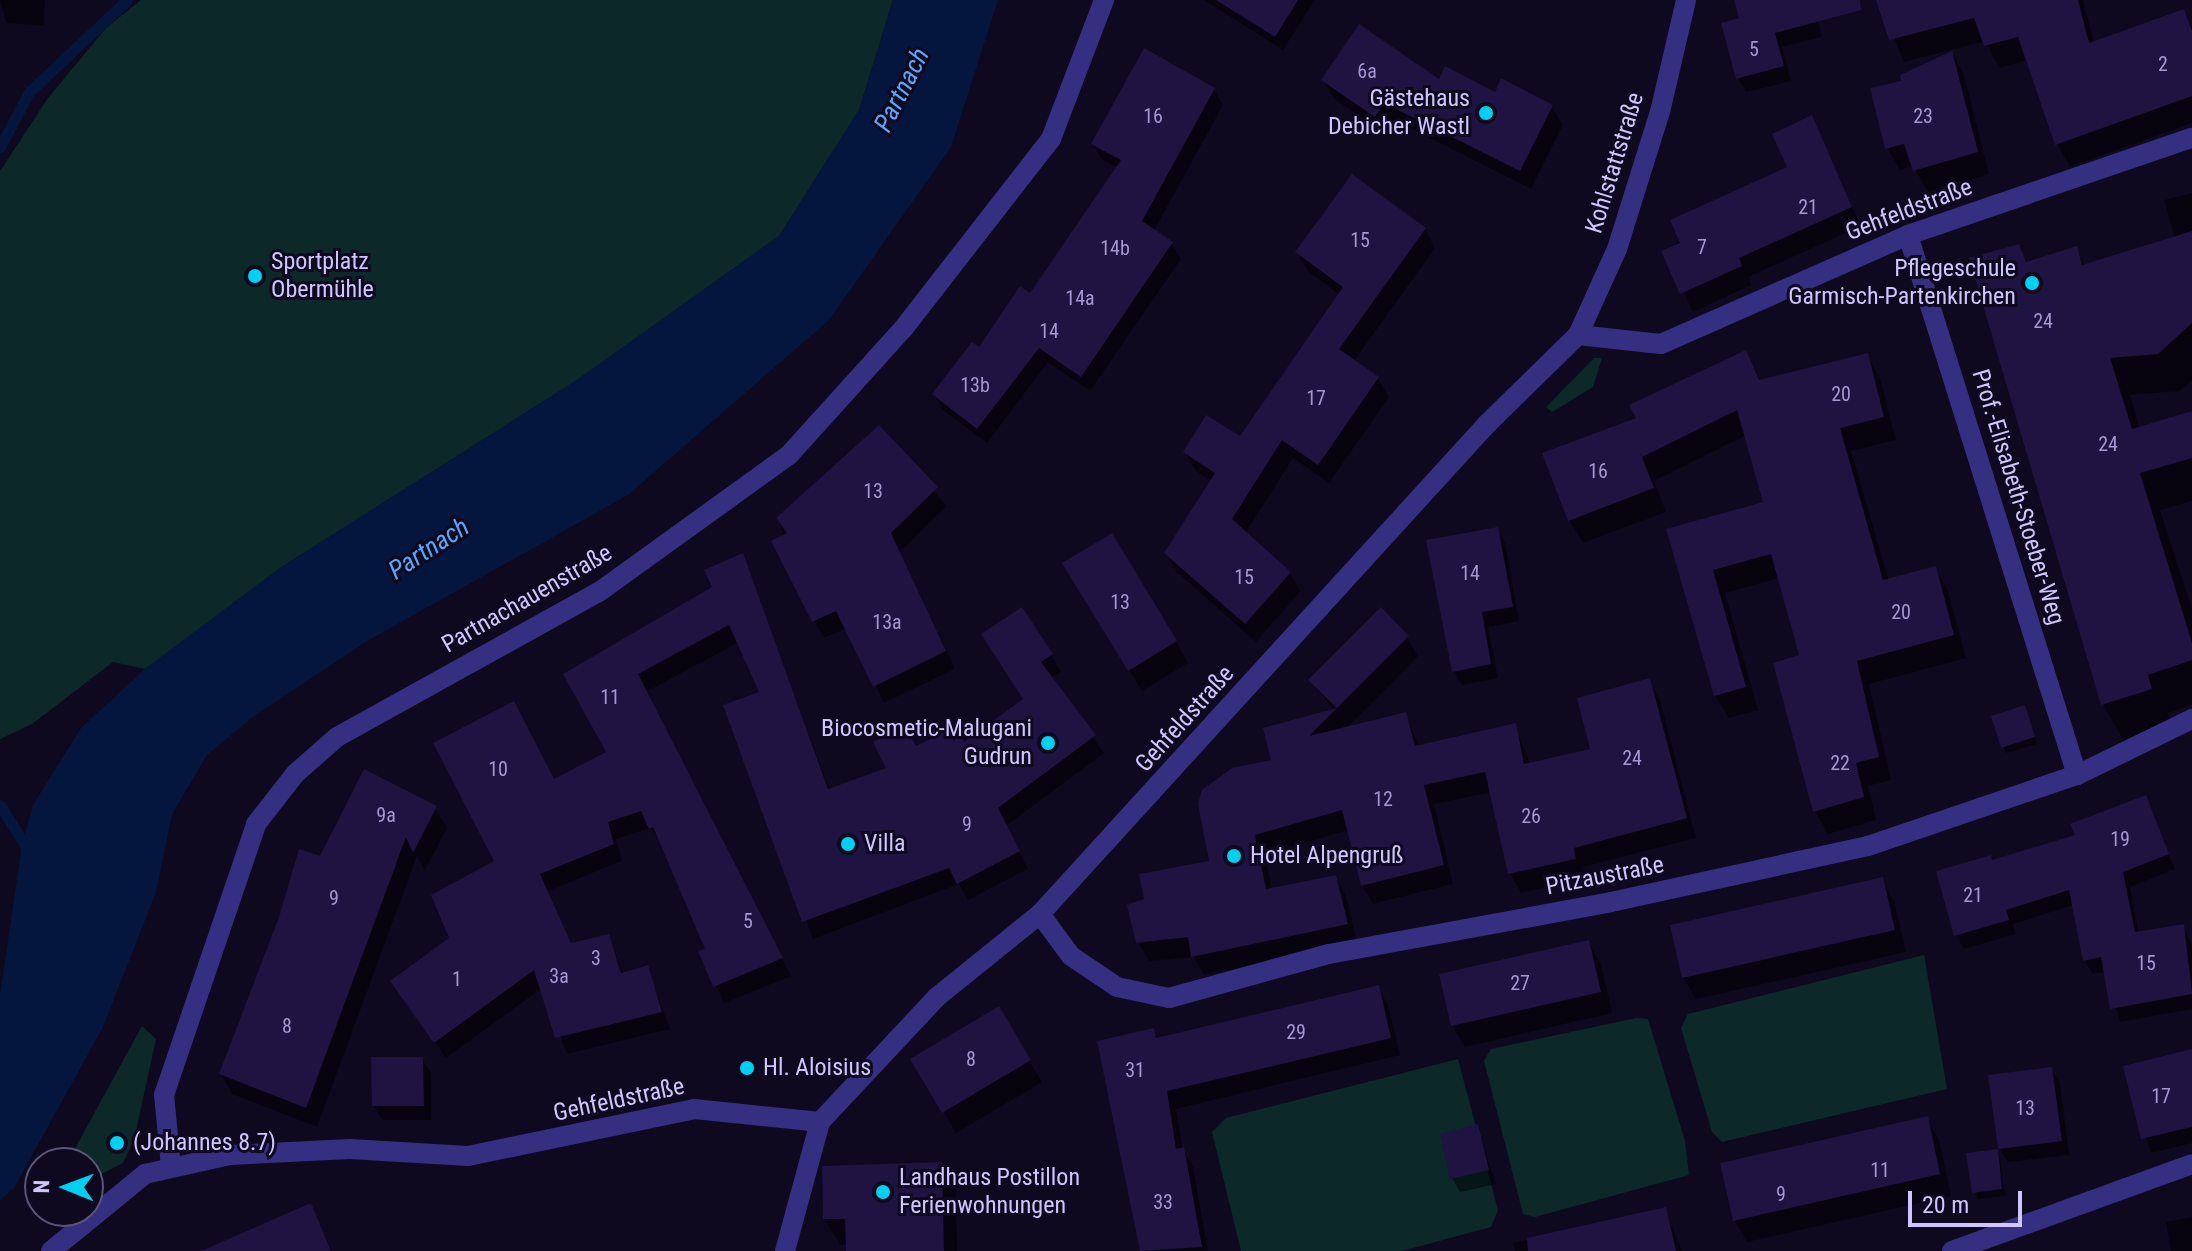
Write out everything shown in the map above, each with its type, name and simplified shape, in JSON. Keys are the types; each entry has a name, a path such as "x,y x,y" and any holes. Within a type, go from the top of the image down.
{"street":[{"name":"Partnachauenstraße","path":"171,1166 164,1095 256,824 295,774 337,737 599,592 789,455 903,329 1051,139 1104,0"},
{"name":"Kohlstattstraße","path":"1578,335 1617,249 1660,112 1686,0"},
{"name":"Gehfeldstraße","path":"171,1166 230,1155 350,1149 468,1156 694,1109 820,1122 937,997 1040,914 1486,425 1578,335 1661,344 1908,235 2192,138"},
{"name":"Prof.-Elisabeth-Stoeber-Weg","path":"1908,235 2077,775"},
{"name":"Pitzaustraße","path":"1040,914 1071,956 1117,987 1169,998 1329,954 1611,902 1868,846 2077,775 2192,719"},
{"path":"785,1251 820,1122"},
{"path":"1952,1251 2192,1164"},
{"path":"51,1251 145,1174 171,1166"}],"green space":[{"name":"Sportplatz Obermühle","path":"141,0 893,0 859,110 779,236 577,380 280,568 145,669 113,662 32,724 0,739 0,171 48,98 106,28"},
{"path":"1594,358 1602,358 1593,387 1552,412 1546,407"},
{"path":"1924,955 1947,1089 1722,1142 1712,1132 1681,1028 1688,1014"},
{"path":"1636,1018 1648,1019 1685,1141 1689,1175 1535,1217 1523,1214 1484,1061 1491,1049"},
{"path":"142,1026 156,1039 134,1140 123,1163 104,1173 104,1147 76,1147"},
{"path":"1458,1059 1498,1210 1491,1227 1402,1251 1241,1251 1212,1132 1226,1118"}],"water":[{"name":"Partnach","path":"893,0 998,0 951,147 829,320 628,495 369,640 253,717 207,755 172,814 156,892 103,1027 37,1147 24,1147 24,1170 14,1188 0,1200 0,995 22,845 33,805 81,728 145,669 280,568 577,380 779,236 859,110"}],"building":[{"path":"1216,0 1298,0 1275,37"},
{"path":"1734,0 1860,0 1861,10 1775,33 1784,66 1736,79 1721,23 1739,18"},
{"path":"1876,0 2078,0 2089,43 2184,9 2192,31 2192,96 2055,145 2018,37 1984,46 1974,18 1889,40"},
{"path":"1359,24 1439,79 1445,66 1495,92 1501,78 1553,105 1520,171 1384,103 1375,117 1321,80"},
{"path":"1144,48 1215,88 1142,221 1173,242 1081,377 1039,348 977,429 932,394 972,342 979,347 1020,286 1030,293 1121,160 1091,144"},
{"path":"1952,51 1978,152 1913,171 1904,144 1885,149 1870,88 1901,81 1900,75"},
{"path":"1812,115 1852,207 1739,258 1742,266 1680,294 1661,251 1680,243 1670,220 1787,167 1772,134"},
{"path":"1352,174 1426,228 1339,349 1379,377 1318,465 1282,440 1232,519 1291,572 1245,624 1164,553 1215,473 1183,452 1206,415 1240,436 1343,287 1295,252"},
{"path":"2192,231 2192,323 2158,354 2110,358 2132,429 2192,411 2192,458 2140,473 2192,643 2192,660 2148,675 2152,689 2101,705 1969,258 2019,244 2026,262 2077,246 2082,265"},
{"path":"1746,350 1759,380 1868,353 1884,417 1840,428 1883,580 1936,566 1954,635 1857,661 1879,757 1856,763 1864,797 1813,812 1773,663 1799,655 1771,554 1713,570 1746,687 1714,696 1666,529 1763,502 1737,410 1642,457 1654,488 1568,521 1542,453 1636,418 1629,405"},
{"path":"879,425 938,487 891,533 946,651 873,687 836,611 812,622 771,541 787,533 776,518"},
{"path":"1498,527 1513,607 1482,612 1491,664 1452,672 1426,540"},
{"path":"1112,533 1177,641 1128,671 1062,563"},
{"path":"743,553 828,789 886,768 873,742 905,726 916,746 956,726 964,742 1023,699 981,634 1022,607 1053,654 1041,662 1096,735 998,808 1020,851 957,884 949,868 802,922 723,705 759,692 729,625 638,674 783,958 713,987 698,951 705,949 653,827 649,829 641,811 608,822 614,844 540,874 571,943 609,934 621,973 648,965 662,1012 555,1038 534,970 434,1043 390,981 449,938 431,895 494,861 433,743 514,701 554,779 606,752 563,674 712,587 704,570"},
{"path":"1381,607 1409,636 1337,708 1308,680"},
{"path":"1650,678 1687,818 1574,848 1576,859 1508,874 1485,772 1424,785 1444,865 1361,886 1342,810 1255,835 1266,889 1336,875 1348,924 1191,957 1188,937 1136,943 1127,905 1144,899 1139,874 1209,861 1198,804 1202,790 1232,768 1271,760 1263,728 1337,708 1309,736 1406,712 1415,746 1516,723 1524,764 1590,749 1577,698"},
{"path":"2025,705 2035,737 2001,748 1991,716"},
{"path":"364,769 437,806 413,853 406,837 306,1108 219,1074 279,917 299,849 320,856"},
{"path":"2146,795 2169,854 2123,872 2135,932 2184,924 2192,994 2110,1009 2101,957 2083,961 2069,890 2006,910 2009,920 1954,936 1936,871 1991,855 1992,860 2075,835 2070,824"},
{"path":"1883,877 1895,930 1682,978 1670,925"},
{"path":"1589,940 1601,992 1451,1026 1439,974"},
{"path":"1379,985 1391,1038 1167,1091 1176,1149 1184,1147 1202,1247 1140,1251 1097,1041 1154,1028 1156,1038"},
{"path":"999,1006 1031,1060 942,1113 910,1059"},
{"path":"2192,1049 2192,1127 2141,1139 2123,1066"},
{"path":"371,1057 423,1057 424,1106 372,1106"},
{"path":"2052,1067 2062,1141 1998,1149 1988,1075"},
{"path":"1928,1116 1940,1174 1733,1221 1720,1163"},
{"path":"1478,1124 1489,1170 1450,1179 1440,1134"},
{"path":"1998,1149 2002,1189 1972,1193 1966,1153"},
{"name":"Landhaus Postillon Ferienwohnungen","path":"942,1162 944,1251 846,1251 845,1219 823,1219 822,1166"},
{"path":"311,1203 331,1251 201,1251"},
{"path":"1666,1207 1676,1251 1528,1251 1527,1238"}],"waterway":[{"path":"0,147 29,92 127,0"},
{"path":"0,805 31,855"}],"place":[{"name":"Gästehaus Debicher Wastl","path":"1486,113"},
{"name":"Sportplatz Obermühle","path":"255,276"},
{"name":"Pflegeschule Garmisch-Partenkirchen","path":"2032,283"},
{"name":"Biocosmetic-Malugani Gudrun","path":"1048,743"},
{"name":"Villa","path":"848,844"},
{"name":"Hotel Alpengruß","path":"1234,856"},
{"name":"Hl. Aloisius","path":"747,1068"},
{"name":"(Johannes 8.7)","path":"117,1143"},
{"name":"Landhaus Postillon Ferienwohnungen","path":"883,1192"}]}
